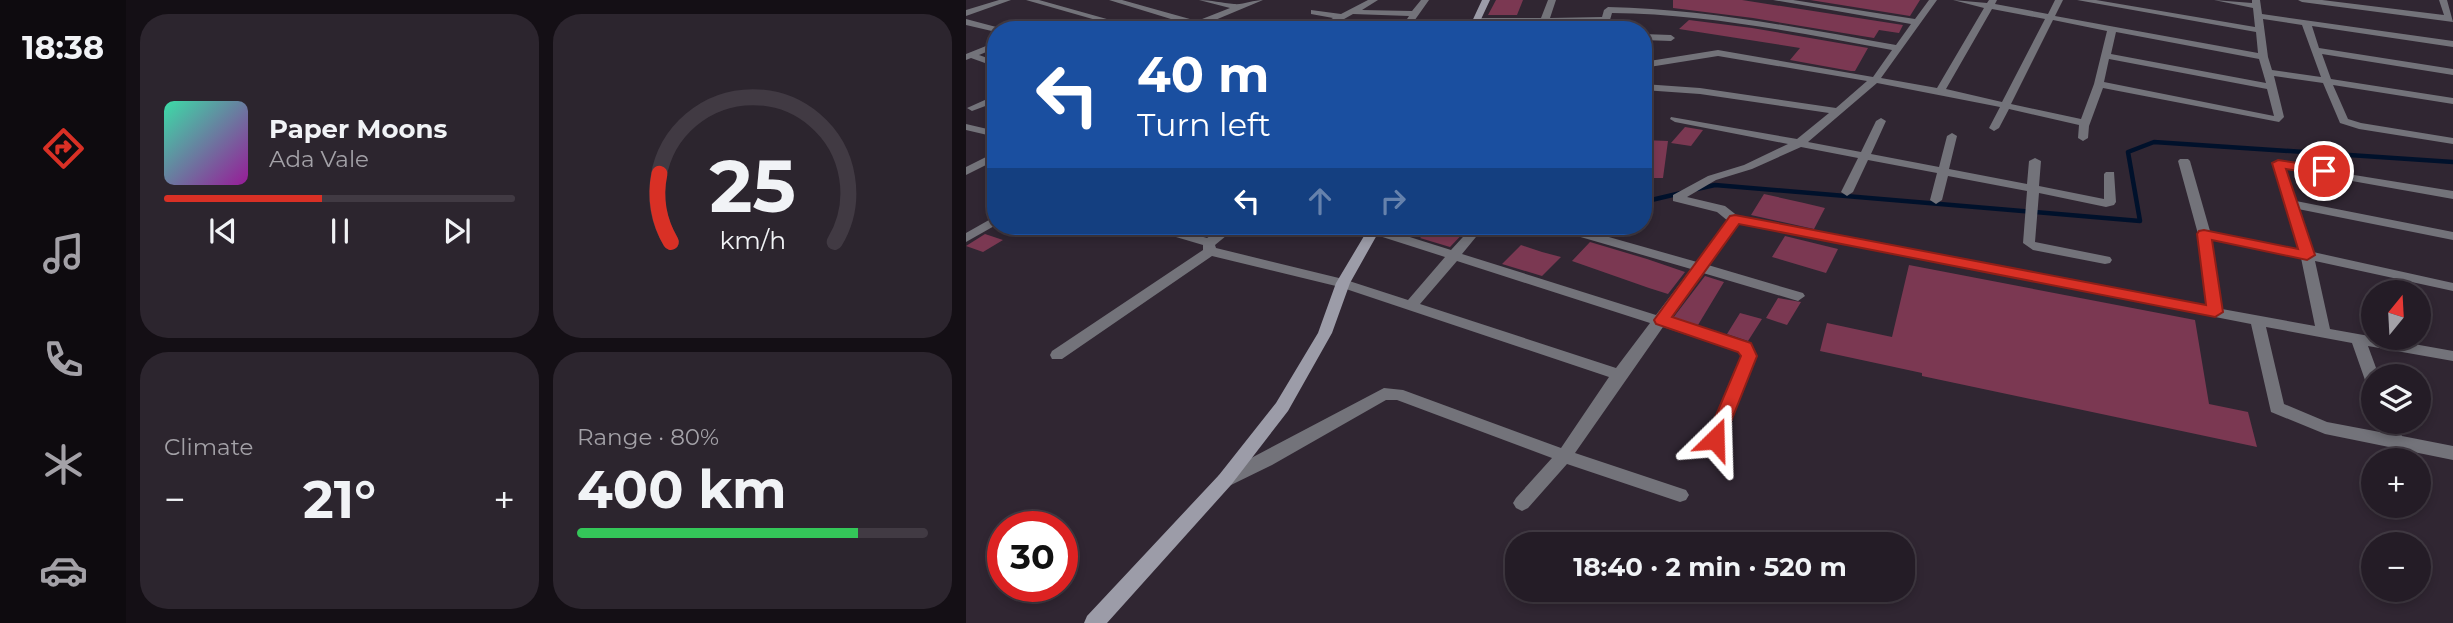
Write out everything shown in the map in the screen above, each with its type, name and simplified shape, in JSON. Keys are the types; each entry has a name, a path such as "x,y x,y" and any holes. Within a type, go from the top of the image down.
{"street":[{"path":"966,13 1007,0"},
{"path":"1030,0 1108,21"},
{"path":"1113,0 1192,21"},
{"path":"1203,0 1239,8"},
{"path":"1205,21 1259,0"},
{"path":"1335,21 1374,0"},
{"path":"1410,21 1424,0"},
{"path":"1477,21 1486,0"},
{"path":"1544,21 1552,0"},
{"path":"1610,0 1606,20 1686,12 1898,48"},
{"path":"1777,0 1917,22"},
{"path":"1933,0 1875,80 1798,144 1748,167 1712,178 1677,198 1721,209 1735,219 2453,356"},
{"path":"1957,0 1992,3 2049,17 2263,57"},
{"path":"1994,128 2059,0"},
{"path":"2081,0 2258,30"},
{"path":"2218,0 2306,23 2453,44"},
{"path":"2302,0 2451,19"},
{"path":"2443,0 2451,19"},
{"path":"1940,91 1992,3"},
{"path":"2099,84 2275,120 2278,117 2263,57 2256,8"},
{"path":"1314,12 1343,17"},
{"path":"1353,12 1415,14"},
{"path":"966,22 987,27"},
{"path":"2306,23 2344,121 2453,141"},
{"path":"2083,138 2112,29"},
{"path":"1652,37 1671,38"},
{"path":"968,56 987,49"},
{"path":"2315,50 2453,72"},
{"path":"1652,64 1717,53 1940,91 2086,122"},
{"path":"968,56 987,61"},
{"path":"2106,56 2271,87"},
{"path":"2268,72 2453,101"},
{"path":"1652,88 1700,91 1838,111"},
{"path":"968,109 987,102"},
{"path":"1675,120 2110,202 2110,174"},
{"path":"1847,192 1881,121"},
{"path":"966,127 987,132"},
{"path":"1936,200 1952,136"},
{"path":"966,172 987,160"},
{"path":"2035,161 2028,239 2033,246 2105,260"},
{"path":"2185,161 2204,234 2215,312"},
{"path":"2323,331 2307,255 2278,163 2453,195"},
{"path":"2291,204 2453,236"},
{"path":"1522,503 1563,456 1619,375 1735,219"},
{"path":"966,238 987,225"},
{"path":"2204,234 2453,287"},
{"path":"1177,235 1210,247 1343,283 1619,375"},
{"path":"1057,355 1210,247 1223,235"},
{"path":"1094,623 1226,480 1282,407 1325,333 1343,283 1371,235"},
{"path":"1396,235 1745,348 1749,356 1715,439"},
{"path":"1411,306 1471,235"},
{"path":"1590,235 1798,296"},
{"path":"2257,320 2277,408 2325,428 2453,453"},
{"path":"2357,337 2367,364"},
{"path":"1226,480 1384,394 1398,394 1563,456 1681,495"},
{"path":"2393,434 2396,442"}],"building":[{"path":"1496,0 1523,0 1517,15 1488,15"},
{"path":"1673,0 1742,0 1903,25 1899,33 1879,30 1874,38 1673,8"},
{"path":"1810,0 1920,0 1910,16"},
{"path":"1689,20 1868,48 1855,71 1851,71 1790,60 1800,48 1679,29"},
{"path":"1685,127 1703,130 1691,146 1671,143"},
{"path":"1652,140 1668,141 1663,178 1652,178"},
{"path":"1764,194 1825,208 1814,229 1751,215"},
{"path":"985,234 1003,240 983,252 966,246"},
{"path":"1424,235 1461,235 1450,247 1420,238"},
{"path":"1785,236 1838,249 1826,273 1772,257"},
{"path":"1590,242 1685,272 1668,294 1572,261"},
{"path":"1521,245 1561,257 1542,276 1502,264"},
{"path":"1909,265 2195,320 2209,404 2248,412 2257,447 1922,376 1922,373 1820,351 1827,323 1892,337"},
{"path":"1705,276 1724,282 1698,325 1673,318"},
{"path":"1778,298 1801,302 1787,325 1766,318"},
{"path":"1740,313 1762,319 1748,341 1727,334"}],"waterway":[{"path":"1697,189 1715,185 2140,221 2128,152 2154,142 2453,162"},
{"path":"1652,200 1681,193"}],"route":[{"path":"1715,439 1749,356 1745,348 1662,320 1735,219 2215,312 2204,234 2307,255 2278,163 2324,171"}]}
